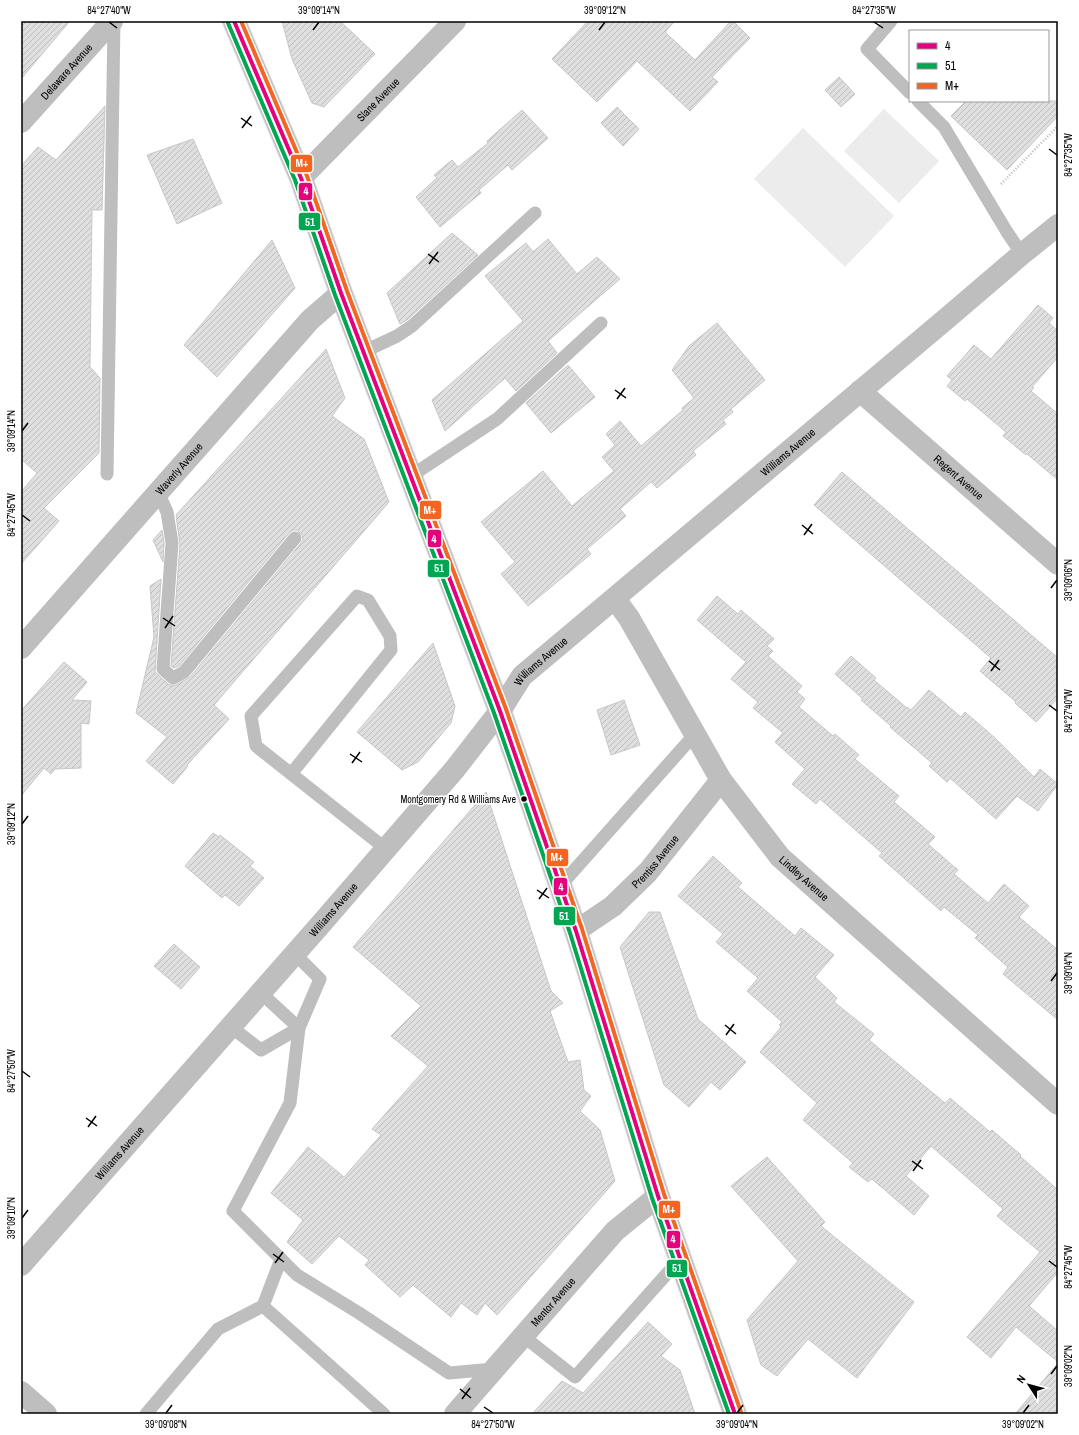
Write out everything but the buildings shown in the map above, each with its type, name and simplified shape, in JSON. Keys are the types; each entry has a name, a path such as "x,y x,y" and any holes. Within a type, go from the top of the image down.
{"street":[{"name":"Delaware Avenue","path":"21,122 113,21"},
{"path":"234,21 301,178 363,352 500,711 576,931 658,1196 735,1414"},
{"name":"Slane Avenue","path":"301,178 455,21"},
{"name":"Williams Avenue","path":"21,1265 455,770 500,711 522,676 615,599 860,390 1058,225"},
{"name":"Waverly Avenue","path":"21,648 310,320 341,293"},
{"name":"Regent Avenue","path":"860,390 1058,564"},
{"name":"Lindley Avenue","path":"615,599 629,618 721,780 780,857 1058,1104"},
{"name":"Prentiss Avenue","path":"576,931 613,906 648,872 721,780"},
{"name":"Mentor Avenue","path":"455,1414 615,1231 658,1196"},
{"path":"21,1392 46,1414"}],"lane":[{"path":"107,474 113,21"},
{"path":"891,21 867,49 909,92"},
{"path":"919,102 944,127 1006,232 1022,254"},
{"path":"363,352 397,336 412,326 535,213"},
{"path":"411,476 497,419 601,323"},
{"path":"158,492 167,512 172,543 163,670 173,678 184,672 295,538"},
{"path":"291,774 391,650 390,636 368,600 357,596 251,716 256,746 291,774 386,849"},
{"path":"561,885 695,734"},
{"path":"295,954 320,979 299,1028 290,1103 233,1211 297,1275 359,1313 449,1372 494,1369"},
{"path":"261,993 299,1028"},
{"path":"231,1027 261,1050 299,1028"},
{"path":"146,1414 218,1329 264,1306 281,1259"},
{"path":"523,1336 575,1376 680,1259"},
{"path":"264,1306 384,1414"}],"path":[{"path":"997,188 1058,126"}],"shaded area":[{"path":"884,109 939,161 899,203 844,151"},
{"path":"803,128 894,216 845,267 754,179"}],"transit line":[{"name":"4","path":"234,21 301,178 341,293 500,711 576,931 658,1196 735,1414"},
{"name":"M+","path":"241,21 307,176 347,291 506,709 582,929 664,1194 741,1412"},
{"name":"51","path":"228,23 295,180 335,295 494,713 570,933 652,1198 729,1414"}],"place":[{"name":"Montgomery Rd & Williams Ave","path":"524,799"}]}
